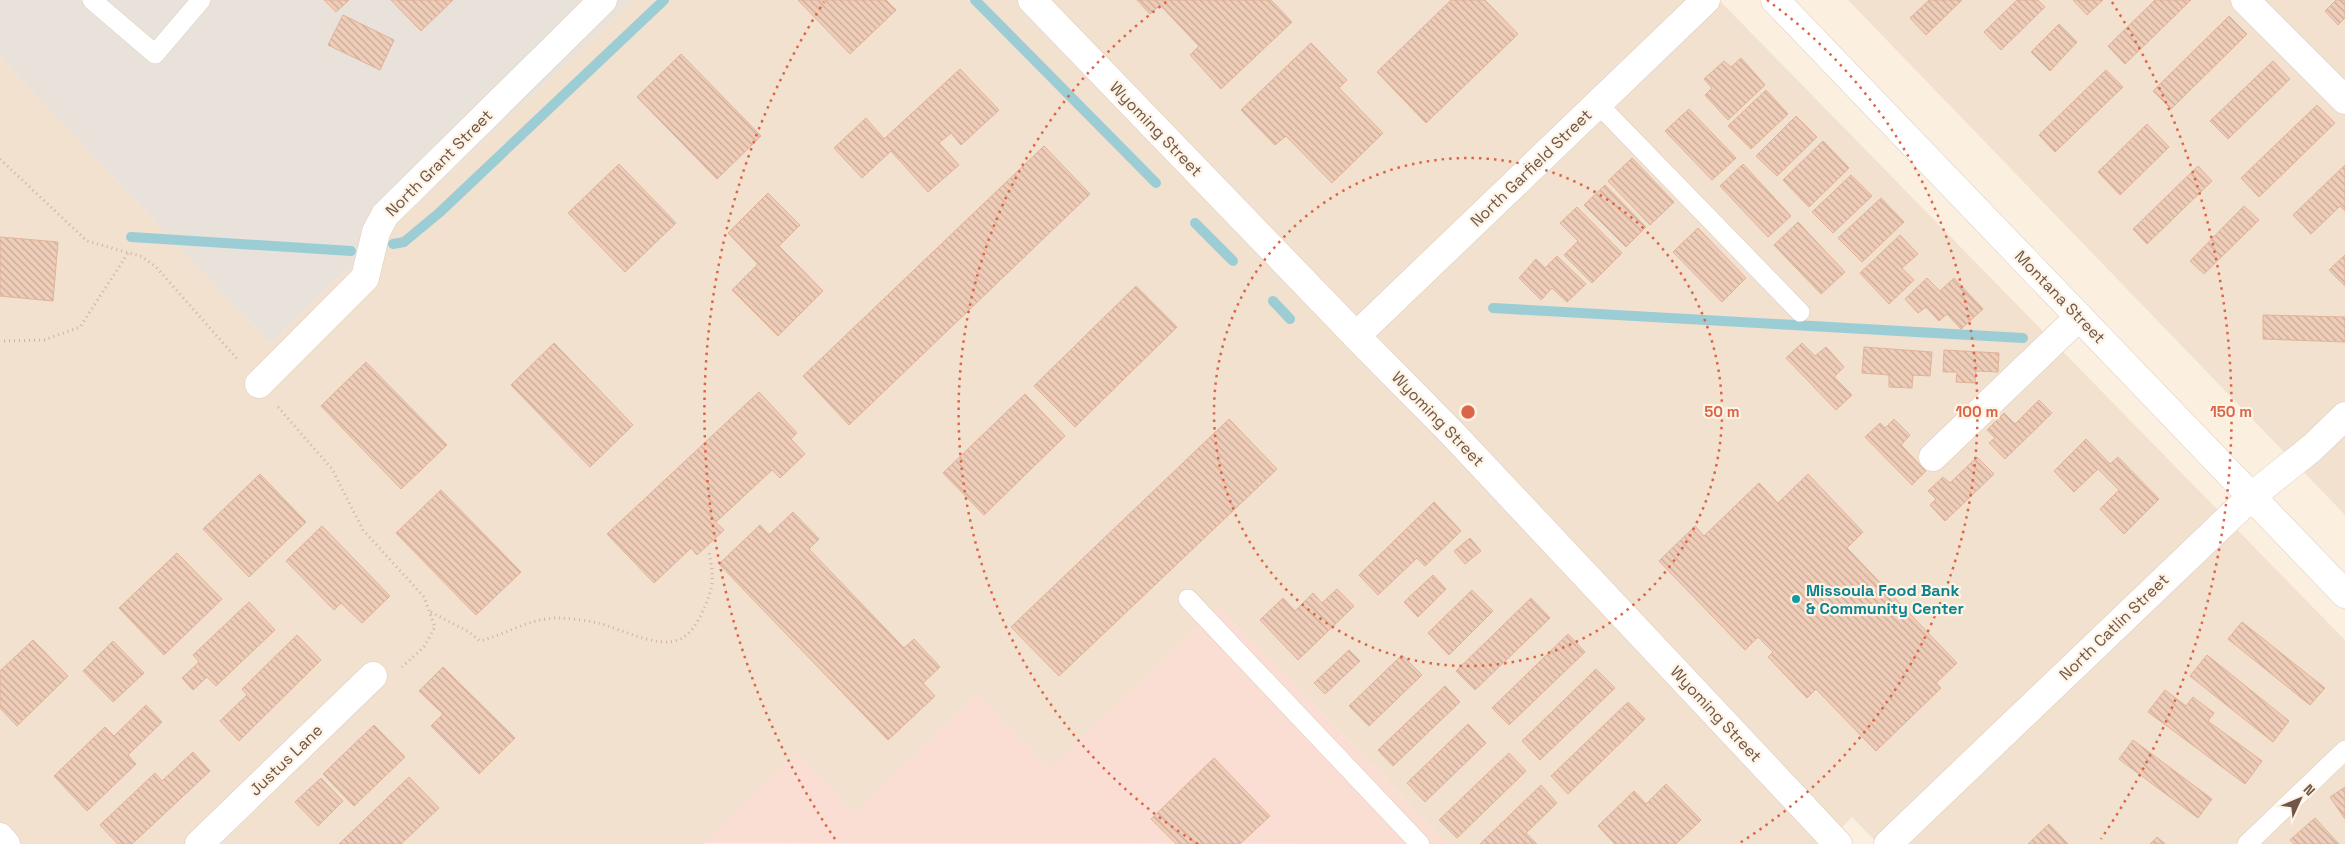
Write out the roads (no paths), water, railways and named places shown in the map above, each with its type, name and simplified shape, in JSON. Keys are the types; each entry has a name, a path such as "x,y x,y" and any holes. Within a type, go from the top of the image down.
{"street":[{"name":"North Grant Street","path":"259,384 365,278 376,232 385,215 603,0"},
{"name":"Wyoming Street","path":"1032,0 1356,336 1452,432 1838,844"},
{"name":"North Garfield Street","path":"1356,336 1706,0"},
{"name":"Montana Street","path":"1776,0 2345,594"},
{"path":"2245,0 2345,100"},
{"path":"1933,457 2079,317"},
{"name":"North Catlin Street","path":"1888,844 2252,496 2313,447 2345,416"},
{"name":"Justus Lane","path":"199,844 373,676"},
{"path":"0,837 6,844"}],"lane":[{"path":"92,0 155,54 202,0"},
{"path":"1598,104 1800,312"},
{"path":"1188,599 1420,844"},
{"path":"2247,844 2345,750"}],"waterway":[{"path":"393,244 404,242 439,213 664,0"},
{"path":"975,0 1156,183"},
{"path":"1195,223 1233,261"},
{"path":"131,237 351,251"},
{"path":"1273,301 1290,319"},
{"path":"1493,308 2023,338"}],"place":[{"name":"Missoula Food Bank & Community Center","path":"1796,599"}]}
